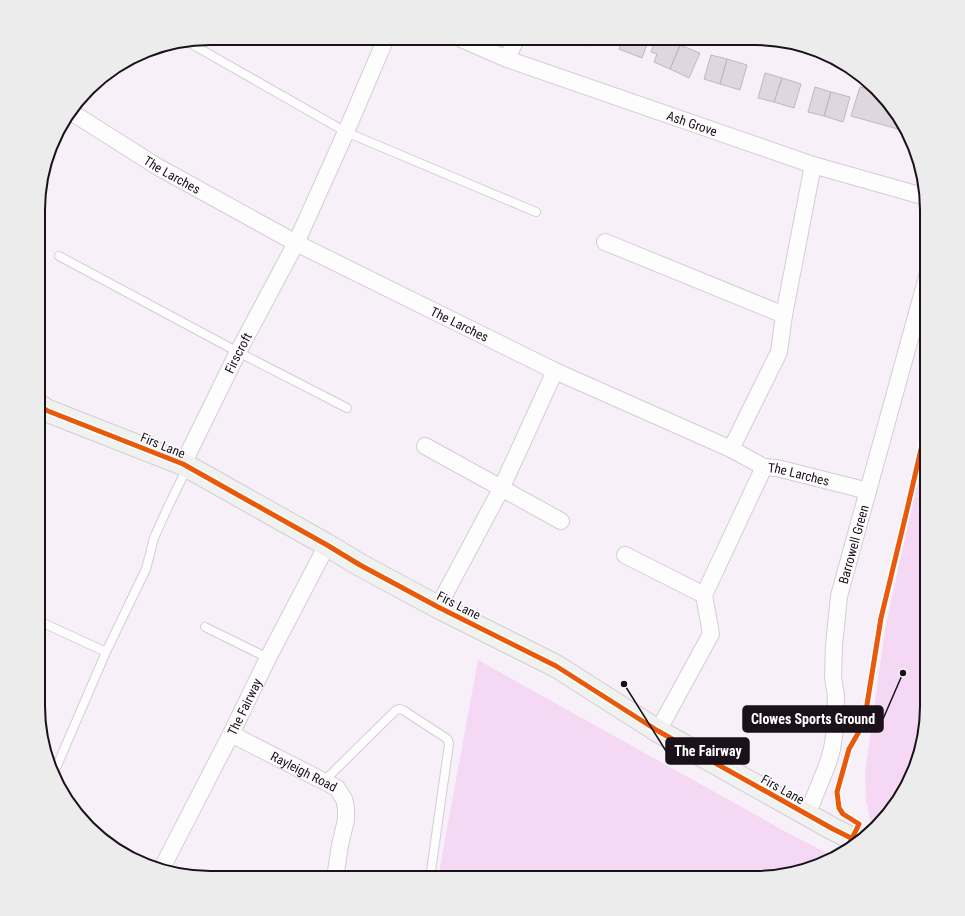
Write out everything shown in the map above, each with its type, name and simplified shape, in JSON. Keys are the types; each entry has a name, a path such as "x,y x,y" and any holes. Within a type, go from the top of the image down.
{"street":[{"name":"Firscroft","path":"185,466 238,352 296,243 383,45"},
{"name":"Ash Grove","path":"489,45 507,59 813,165 920,195"},
{"path":"507,59 513,45"},
{"name":"The Larches","path":"75,115 158,167 296,243 555,371 731,449 764,467 777,468 868,491"},
{"path":"731,449 779,352 784,315 813,165"},
{"path":"605,242 784,315"},
{"name":"Barrowell Green","path":"807,815 832,749 835,730 836,696 833,677 839,596 868,491 920,324"},
{"path":"438,606 501,489 555,371"},
{"name":"Firs Lane","path":"45,409 185,466 360,565 556,666 658,731 807,815 853,839"},
{"path":"425,446 561,521"},
{"path":"658,731 711,634 704,595 764,467"},
{"name":"The Fairway","path":"164,864 327,545"},
{"path":"625,555 704,595"},
{"name":"Rayleigh Road","path":"231,734 337,788 344,799 346,820 336,871"}],"lane":[{"path":"194,45 346,132 536,212"},
{"path":"59,256 238,352 347,408"},
{"path":"57,766 106,652 146,569 154,538 185,466"},
{"path":"45,624 106,652"},
{"path":"205,628 268,658"},
{"path":"323,782 396,710 403,710 446,738 449,744 431,871"}],"shaded area":[{"path":"920,474 919,727 911,759 903,779 892,798 871,824 866,800 865,773 885,629"},
{"path":"478,660 788,833 829,854 798,865 766,871 439,871"}],"building":[{"path":"621,45 647,45 642,58 619,49"},
{"path":"654,45 680,45 670,69 654,62 657,54 651,52"},
{"path":"680,45 700,53 689,78 670,69"},
{"path":"711,55 727,59 720,84 704,79"},
{"path":"727,59 747,65 740,90 720,84"},
{"path":"765,73 782,78 774,102 758,98"},
{"path":"782,78 801,84 794,108 774,102"},
{"path":"815,87 831,92 824,116 808,112"},
{"path":"860,87 867,89 886,110 899,129 851,116"},
{"path":"831,92 850,97 843,122 824,116"}],"cycle path":[{"path":"45,409 183,464 360,565 438,607 556,666 658,731 853,839"},
{"path":"852,840 859,824 843,814 839,808 837,792 849,749 864,723 881,618 920,453"}],"place":[{"name":"Clowes Sports Ground","path":"903,673"},
{"name":"The Fairway","path":"624,684"}]}
